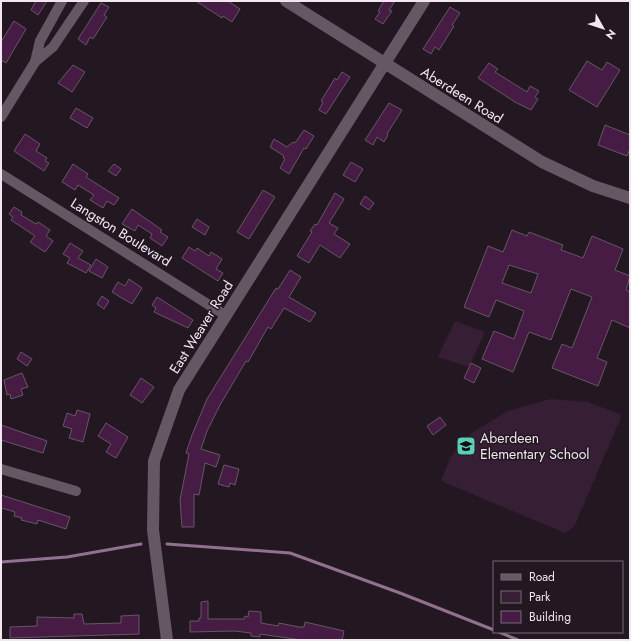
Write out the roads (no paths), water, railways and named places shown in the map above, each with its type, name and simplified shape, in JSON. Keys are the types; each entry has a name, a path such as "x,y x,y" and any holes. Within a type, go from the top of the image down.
{"street":[{"path":"1,117 35,62 40,41 62,1"},
{"path":"35,62 53,47 84,1"},
{"name":"Aberdeen Road","path":"286,1 554,169 593,186 630,198"},
{"name":"East Weaver Road","path":"167,640 153,530 154,460 180,390 225,315 424,1"},
{"name":"Langston Boulevard","path":"1,174 225,315"},
{"path":"1,469 76,491"}],"waterway":[{"path":"1,562 67,557 141,544"},
{"path":"167,544 290,553 400,593 493,630"},
{"path":"501,633 518,640"}],"place":[{"name":"Aberdeen Elementary School","path":"466,446"}]}
